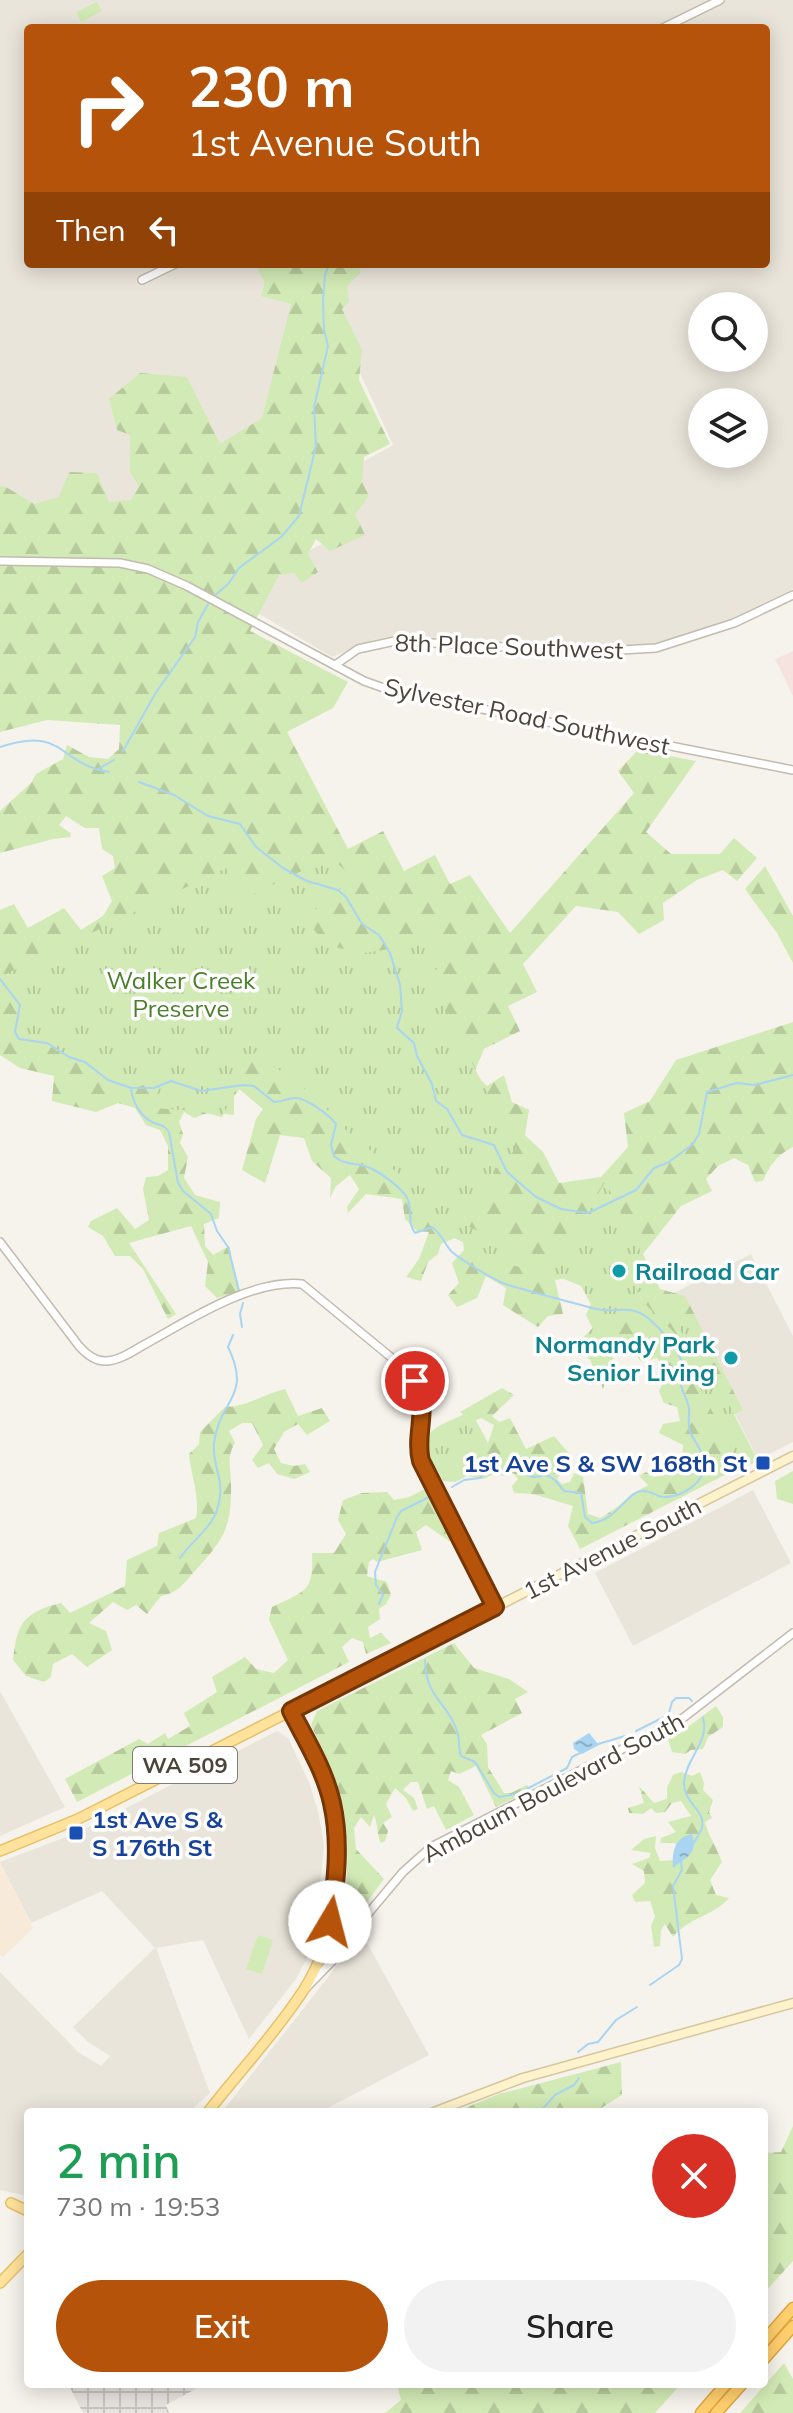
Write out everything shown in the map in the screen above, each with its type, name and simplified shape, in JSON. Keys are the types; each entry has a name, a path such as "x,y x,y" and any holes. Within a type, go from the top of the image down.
{"highway":[{"path":"768,2336 793,2308"},
{"path":"768,2354 793,2326"},
{"path":"701,2413 723,2388"},
{"path":"716,2413 738,2388"}],"main road":[{"name":"1st Avenue South","path":"0,1851 78,1819 793,1456"},
{"path":"291,1711 322,1773 332,1801 338,1856 330,1922 321,1952 304,1989"},
{"name":"Ambaum Boulevard South","path":"211,2108 304,1989"},
{"path":"444,2108 523,2078 793,2003"},
{"path":"11,2203 24,2208"},
{"path":"0,2283 24,2258"}],"street":[{"path":"671,24 720,0"},
{"path":"142,280 167,268"},
{"name":"Sylvester Road Southwest","path":"0,561 120,563 148,569 187,586 364,681 395,692 793,770"},
{"name":"8th Place Southwest","path":"335,665 358,649 395,641 558,650 641,650 675,644 734,623 793,595"},
{"path":"0,1242 79,1346 87,1355 105,1361 125,1355 224,1302 272,1287 302,1284 411,1375 419,1388 423,1402 419,1430 421,1461 495,1607"},
{"name":"Ambaum Boulevard South","path":"304,1989 340,1953 361,1922 403,1872 431,1847 683,1718 793,1633"},
{"path":"330,1922 350,1926 361,1922"},
{"path":"0,2198 11,2203"}],"shaded area":[{"path":"0,0 793,0 793,589 718,625 663,644 642,647 393,636 373,640 332,657 251,609 275,568 359,525 336,477 393,445 330,307 344,268 770,268 770,24 24,24 24,268 291,268 302,299 208,587 0,508"},
{"path":"793,651 793,696 775,659"},
{"path":"751,1254 793,1336 793,1442 758,1460 674,1293"},
{"path":"753,1490 791,1563 633,1646 595,1573"},
{"path":"0,1691 65,1807 0,1836"},
{"path":"277,1731 288,1738 309,1782 318,1811 324,1845 315,1935 296,1979 249,2039 203,1940 156,1948 210,2093 193,2108 24,2108 24,2195 0,2190 0,1972 78,2052 101,2066 110,2056 88,2042 73,2027 155,1948 102,1891 31,1923 0,1862 79,1832"},
{"path":"0,1862 33,1928 3,1957 0,1955"},
{"path":"362,1934 429,2055 328,2108 225,2108"},
{"path":"70,2388 198,2388 166,2405 169,2413 83,2413"}],"green space":[{"path":"97,2 102,11 81,22 76,12"},
{"path":"257,268 359,268 361,272 347,286 349,302 342,309 362,350 359,380 390,444 364,457 362,482 369,496 355,514 365,535 330,551 316,539 308,554 318,572 302,583 294,573 279,575 250,631 348,682 333,708 287,732 348,849 383,831 404,871 435,855 450,884 470,875 510,933 634,793 618,771 638,750 696,761 646,832 671,854 720,854 734,838 757,858 737,881 723,870 697,880 663,903 664,920 639,934 618,912 576,906 523,964 537,992 508,1006 520,1031 484,1049 474,1073 487,1086 504,1075 512,1102 529,1110 525,1135 543,1152 559,1183 601,1177 628,1147 624,1113 650,1101 676,1060 793,1022 793,1147 774,1161 763,1181 755,1182 748,1165 734,1158 718,1166 706,1179 712,1191 681,1206 643,1254 660,1289 685,1296 743,1410 733,1415 756,1459 580,1549 568,1526 573,1506 533,1494 514,1493 512,1486 518,1479 513,1473 504,1476 495,1474 483,1479 467,1476 455,1482 443,1481 436,1468 488,1443 494,1425 481,1418 472,1422 460,1412 502,1388 514,1395 492,1416 499,1422 510,1418 526,1449 554,1436 572,1457 557,1479 562,1484 570,1482 574,1473 583,1477 588,1514 600,1518 648,1485 639,1476 646,1472 654,1477 664,1475 682,1464 683,1445 659,1433 663,1424 680,1421 677,1407 664,1403 659,1391 667,1374 657,1358 641,1362 633,1350 614,1354 603,1389 590,1360 576,1346 594,1331 586,1315 594,1297 577,1276 555,1280 563,1314 548,1316 538,1327 503,1305 506,1288 486,1276 477,1298 457,1307 448,1295 459,1283 452,1263 464,1250 462,1235 441,1244 438,1254 428,1262 421,1281 406,1277 419,1259 429,1232 417,1231 405,1219 402,1199 366,1194 348,1213 347,1207 359,1189 350,1175 336,1186 330,1198 331,1178 312,1161 304,1138 280,1135 265,1183 242,1170 256,1119 263,1109 239,1089 234,1097 234,1115 210,1112 194,1118 184,1112 179,1122 183,1134 180,1143 188,1157 184,1178 195,1195 220,1202 219,1218 204,1224 205,1246 213,1255 229,1246 240,1291 217,1298 205,1286 208,1262 191,1226 129,1243 176,1314 168,1319 143,1269 130,1256 115,1256 103,1236 88,1227 91,1221 117,1208 135,1229 149,1220 143,1189 146,1177 158,1176 168,1170 168,1146 160,1130 146,1125 135,1108 118,1103 96,1112 52,1101 54,1076 20,1068 0,1055 0,910 14,904 28,928 64,908 81,930 103,916 112,901 102,876 115,868 113,856 102,849 99,828 85,828 66,816 59,825 71,837 0,853 0,811 31,783 36,774 63,759 67,745 89,757 108,759 119,749 120,725 47,720 0,732 0,486 34,504 59,497 69,472 97,473 109,502 131,500 139,486 130,472 130,435 117,430 109,399 140,373 187,377 220,444 262,418 291,304 261,296 265,283"},
{"name":"Walker Creek Preserve","path":"331,857 353,878 304,919 327,944 359,954 436,941 448,963 432,972 445,1010 516,1149 495,1170 468,1226 515,1250 560,1259 605,1182 657,1283 635,1294 690,1348 664,1298 672,1293 758,1461 742,1468 682,1354 640,1312 607,1332 583,1355 572,1348 600,1321 581,1286 552,1274 507,1264 436,1229 399,1174 340,1125 318,1099 255,1052 222,1117 198,1111 153,1108 159,1089 163,1088 148,1084 134,1088 123,1082 118,1084 100,1078 86,1062 62,1055 41,1039 23,1043 12,1039 11,1033 21,1003 0,982 0,977 226,868 243,899"},
{"path":"765,866 793,916 793,963 777,933 745,889"},
{"path":"285,1389 298,1416 322,1408 330,1421 307,1435 298,1424 284,1432 274,1449 281,1463 294,1466 305,1464 310,1472 294,1479 277,1474 269,1463 258,1468 252,1460 263,1445 252,1423 242,1423 229,1431 235,1443 230,1458 230,1512 224,1533 212,1551 183,1584 172,1593 161,1596 147,1614 136,1605 127,1610 113,1602 89,1623 106,1631 112,1650 87,1667 72,1654 53,1664 51,1677 44,1682 26,1676 13,1660 17,1637 25,1621 38,1610 61,1603 70,1613 125,1586 127,1560 157,1546 159,1533 196,1518 196,1494 189,1454 199,1444 200,1432 225,1407"},
{"path":"471,1411 488,1443 434,1471 428,1457 427,1438 439,1426"},
{"path":"793,1471 793,1504 777,1499 775,1481"},
{"path":"427,1488 454,1538 449,1541 426,1525 416,1532 422,1550 369,1562 367,1576 387,1582 391,1595 379,1609 380,1619 368,1627 370,1638 381,1633 391,1643 366,1654 363,1642 352,1638 342,1647 349,1662 77,1802 65,1779 139,1739 148,1744 165,1733 168,1739 190,1726 184,1713 217,1692 212,1677 245,1657 256,1669 274,1673 288,1660 269,1620 272,1607 305,1589 311,1576 312,1553 334,1553 346,1534 338,1520 343,1500 362,1493 387,1492 394,1500"},
{"path":"454,1643 474,1668 509,1679 528,1692 515,1699 522,1713 481,1735 487,1744 488,1767 504,1793 527,1785 531,1790 496,1807 476,1766 459,1774 451,1771 448,1780 459,1787 474,1815 446,1830 434,1806 427,1809 418,1782 411,1782 403,1790 414,1798 418,1809 413,1811 406,1798 395,1788 386,1804 392,1817 383,1823 388,1831 385,1841 381,1843 374,1815 370,1827 361,1817 354,1828 356,1849 384,1879 364,1906 345,1906 347,1844 343,1806 311,1725 317,1711"},
{"path":"716,1706 723,1717 723,1727 708,1737 703,1749 685,1754 672,1752 668,1739"},
{"path":"681,1772 692,1776 700,1772 703,1790 713,1800 709,1812 712,1818 705,1822 722,1862 710,1880 716,1895 729,1898 716,1909 686,1925 673,1937 665,1924 661,1930 660,1946 654,1947 651,1926 655,1916 650,1901 635,1902 632,1895 645,1883 644,1871 632,1864 649,1858 651,1853 631,1850 644,1839 656,1836 655,1848 660,1861 676,1860 686,1847 660,1843 661,1838 676,1832 668,1822 691,1816 681,1801 672,1803 665,1812 656,1813 651,1808 643,1814 629,1813 628,1808 644,1803 639,1786 654,1803 667,1799 667,1788 673,1775"},
{"path":"258,1935 273,1940 262,1974 246,1969"},
{"path":"621,2062 622,2095 601,2108 465,2108 499,2094"},
{"path":"793,2126 793,2261 768,2289 768,2153 781,2152"},
{"path":"784,2363 793,2379 793,2413 740,2413 762,2388 768,2388 768,2381"},
{"path":"398,2388 677,2388 655,2413 385,2413 401,2400"}],"water":[{"path":"589,1733 599,1745 582,1754 574,1749 573,1743"},
{"path":"692,1834 693,1850 673,1868 675,1846"}],"waterway":[{"path":"123,751 155,694 195,637 198,622 211,599 229,583 239,568 281,537 299,516 316,446 314,407 328,346 323,300 328,268"},
{"path":"0,747 37,740 59,748 92,768 109,772"},
{"path":"98,769 114,760"},
{"path":"139,782 174,795 208,816 240,824 256,847 283,868 307,881 338,890 346,897 362,924 379,935 390,953 400,985 402,1011 397,1028 414,1043 436,1101 447,1109 462,1135 494,1145 507,1172 536,1197 561,1209 588,1213 636,1190 654,1168 669,1162 693,1144 699,1134 707,1092 737,1083 755,1085 793,1075"},
{"path":"0,979 20,1005 15,1032 19,1039 47,1043 69,1057 85,1062 108,1080 131,1088 154,1088 171,1081 201,1091 243,1085 254,1086 274,1102 295,1098 305,1101 336,1124 331,1145 334,1156 374,1170 403,1192 410,1205 415,1233 432,1227 456,1255 508,1285 596,1309 628,1310 641,1314 658,1327 680,1356 680,1383 689,1408 689,1429 702,1453 704,1464 701,1477 689,1489 665,1497 646,1491 636,1493 609,1517 592,1523 585,1517 581,1493 564,1491 547,1475 534,1477 515,1470 496,1470 452,1487"},
{"path":"131,1088 140,1112 169,1132 178,1183 183,1191 211,1214 217,1231 228,1247 239,1291"},
{"path":"242,1327 240,1314 243,1303"},
{"path":"180,1558 211,1523 220,1500 214,1444 221,1417 236,1389 235,1364 228,1347 233,1335"},
{"path":"379,1604 383,1595 376,1585 375,1572 397,1517 401,1511 429,1497"},
{"path":"425,1660 429,1684 457,1731 461,1756 475,1762 499,1797 517,1794 567,1768 572,1757 580,1753"},
{"path":"636,1731 666,1716 676,1698 692,1701"},
{"path":"693,1844 701,1831 702,1821 687,1796 684,1782 701,1742 703,1718"},
{"path":"595,1745 625,1736"},
{"path":"650,1985 679,1965 682,1959 673,1886 682,1870 681,1861"},
{"path":"578,2052 588,2044 598,2042 616,2020 637,2007"},
{"path":"544,2108 555,2095 574,2085 579,2078"}],"place":[{"name":"Railroad Car","path":"619,1271"},
{"name":"Normandy Park Senior Living","path":"731,1358"},
{"name":"1st Ave S & SW 168th St","path":"763,1463"},
{"name":"1st Ave S & S 176th St","path":"76,1833"}],"route":[{"path":"330,1922 338,1856 332,1801 322,1773 291,1711 495,1607 421,1461 418,1441 423,1402 415,1381"}]}
